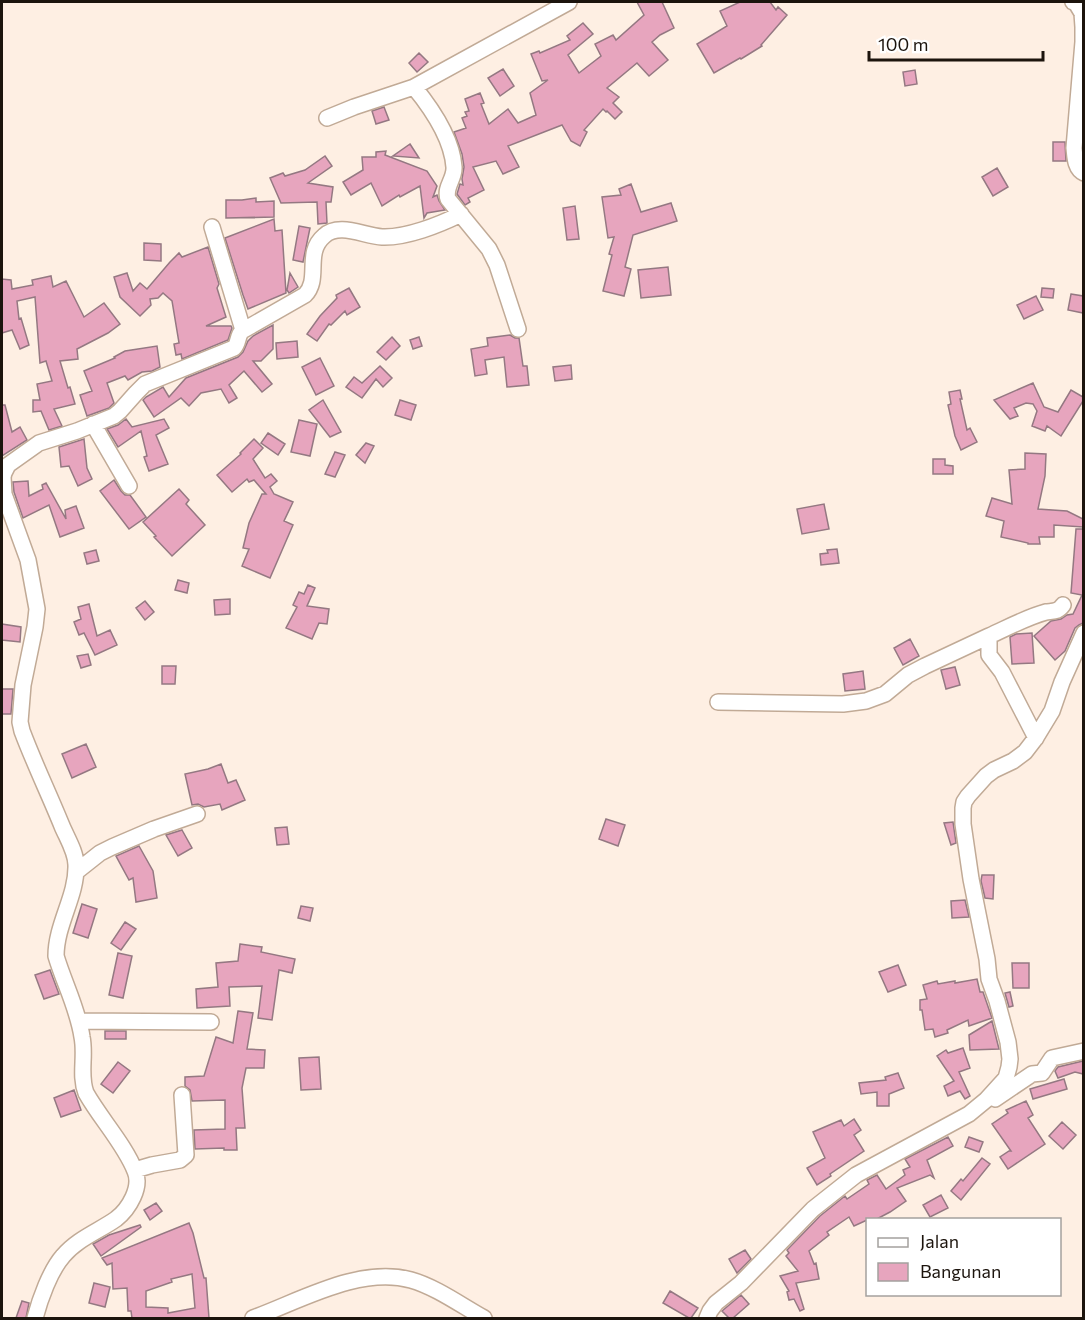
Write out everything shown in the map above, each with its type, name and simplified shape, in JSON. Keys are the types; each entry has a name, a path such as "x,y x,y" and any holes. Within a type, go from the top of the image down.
{"street":[{"path":"327,118 414,87 569,2"},
{"path":"1073,2 1080,8 1083,18 1074,148 1076,164 1079,171 1083,173"},
{"path":"414,87 448,138 454,169 447,196 486,245 495,261 518,329"},
{"path":"35,1318 53,1270 64,1254 117,1218 129,1204 137,1187 137,1178 135,1170 111,1130 95,1109 83,1085 84,1055 79,1021 56,956 59,930 71,895 77,864 22,732 20,722 23,685 35,627 36,609 28,560 3,494 4,473 15,459 39,443 114,416 146,384 234,348 243,330 296,302 309,291 313,275 313,253 329,232 350,230 370,236 395,237 461,214"},
{"path":"212,227 243,330"},
{"path":"93,424 129,486"},
{"path":"718,702 843,704 866,701 885,694 908,675 925,666 1044,613 1059,610 1063,605"},
{"path":"707,1318 716,1303 741,1283 813,1209 856,1175 969,1114 998,1088 1005,1078 1010,1059 1006,1033 989,979 971,879 963,824 964,802 986,776 1025,752 1036,738 1052,711 1083,633"},
{"path":"989,636 989,655 1002,672 1036,738"},
{"path":"76,872 100,853 112,847 198,814"},
{"path":"79,1021 211,1022"},
{"path":"948,1125 964,1120 1032,1074 1042,1073 1052,1058 1083,1051"},
{"path":"135,1170 180,1160 186,1155 182,1095"},
{"path":"253,1318 340,1284 360,1279 388,1277 412,1281 431,1288 484,1318"}],"building":[{"path":"637,2 662,2 674,28 652,42 668,60 649,76 637,63 607,88 619,97 613,103 622,112 615,119 603,109 584,130 587,132 580,146 571,141 562,125 508,146 519,167 503,174 496,161 473,167 484,190 468,198 470,202 465,205 457,194 460,184 463,185 464,167 454,132 466,128 462,118 467,116 465,112 469,111 465,99 480,93 484,103 481,104 489,124 508,109 518,123 536,115 530,93 548,80 542,81 531,54 539,51 540,53 570,40 567,36 583,23 593,34 568,55 579,73 601,56 595,44 613,35 616,40 644,15"},
{"path":"740,2 770,2 776,10 778,7 787,15 762,46 714,73 697,44 727,26 720,11"},
{"path":"419,53 428,62 417,72 409,63"},
{"path":"503,69 514,86 500,96 488,78"},
{"path":"915,70 917,84 905,86 903,72"},
{"path":"384,107 389,120 376,124 372,111"},
{"path":"1053,142 1065,142 1066,161 1053,161"},
{"path":"410,144 419,158 393,156"},
{"path":"386,151 385,155 427,171 437,186 433,197 437,195 445,210 427,213 424,218 420,186 400,197 399,195 382,206 371,183 351,195 343,182 363,170 362,157 376,157 376,152"},
{"path":"325,156 332,166 308,183 333,187 331,202 326,202 327,223 318,224 317,202 281,203 270,178 283,173 285,176 305,170"},
{"path":"997,168 1008,187 993,196 982,177"},
{"path":"631,184 641,212 671,203 677,221 633,235 625,267 631,269 624,296 603,291 614,237 608,238 602,197 621,195 619,189"},
{"path":"256,198 256,202 274,201 274,217 226,218 226,200"},
{"path":"575,206 579,239 567,240 563,208"},
{"path":"274,219 275,231 282,230 286,293 248,309 225,238"},
{"path":"299,226 310,228 303,262 293,260"},
{"path":"144,243 161,244 161,261 144,260"},
{"path":"208,247 226,317 206,326 231,326 232,328 228,340 182,359 181,354 176,355 174,344 179,343 172,301 163,293 158,298 150,299 151,305 140,316 120,297 114,277 127,273 133,291 140,283 147,289 179,253 182,257"},
{"path":"668,267 671,295 641,298 638,270"},
{"path":"290,273 298,287 289,293 287,290"},
{"path":"51,276 53,287 66,281 84,317 104,303 120,324 77,349 78,359 60,361 75,404 54,409 62,426 49,430 41,411 33,412 33,400 40,400 37,384 52,381 46,361 40,363 35,297 17,301 19,319 21,318 29,345 20,349 12,330 2,333 2,279 11,280 12,289 33,285 32,280"},
{"path":"349,288 360,307 347,315 345,311 331,325 329,324 317,341 307,334 337,298 336,295"},
{"path":"1042,288 1054,289 1053,298 1041,297"},
{"path":"1071,294 1083,296 1083,313 1068,310"},
{"path":"1036,296 1043,310 1024,319 1017,305"},
{"path":"273,325 273,349 261,361 253,361 272,384 262,392 244,371 229,385 237,398 229,403 221,389 201,393 189,406 181,398 154,417 143,400 146,397 163,387 169,397 186,378 238,357 253,336"},
{"path":"510,335 519,338 523,366 527,366 529,385 507,387 504,357 485,360 487,374 475,376 471,349 488,346 487,338"},
{"path":"392,337 400,346 386,360 377,352"},
{"path":"419,337 422,346 413,349 410,340"},
{"path":"297,341 298,357 277,359 276,343"},
{"path":"157,346 160,367 142,372 128,380 125,376 107,383 114,403 109,408 87,416 80,395 92,391 84,371 115,358 125,351"},
{"path":"320,358 334,386 316,395 302,367"},
{"path":"571,365 572,379 555,381 553,367"},
{"path":"380,366 392,378 383,387 376,379 362,398 346,387 354,377 362,383"},
{"path":"1033,383 1044,407 1058,412 1071,390 1083,397 1083,401 1061,436 1047,426 1045,431 1032,426 1037,411 1033,404 1026,403 1014,408 1018,416 1010,419 994,400"},
{"path":"960,390 967,430 970,428 977,442 961,450 955,436 948,405 951,404 949,392"},
{"path":"323,400 341,432 330,437 309,410"},
{"path":"400,400 416,405 411,420 395,415"},
{"path":"2,405 5,405 12,432 20,427 27,440 2,456"},
{"path":"126,419 132,427 164,419 169,428 156,435 168,464 149,471 144,457 147,456 141,431 118,447 107,429"},
{"path":"299,420 317,424 310,456 291,452"},
{"path":"268,433 285,444 278,455 261,443"},
{"path":"84,439 87,468 92,479 78,486 69,466 61,467 59,447"},
{"path":"254,439 263,448 253,459 265,478 271,474 277,481 270,487 274,494 293,502 284,521 293,525 270,578 242,566 249,549 243,548 249,523 262,494 266,494 254,480 249,482 247,479 232,492 217,475"},
{"path":"366,443 374,446 365,463 356,455"},
{"path":"335,452 345,455 335,477 325,474"},
{"path":"1025,453 1046,454 1045,476 1038,509 1067,511 1083,519 1083,527 1054,525 1054,537 1039,537 1040,544 1028,544 1001,537 1004,521 986,516 992,498 1012,504 1009,470 1025,469"},
{"path":"933,459 945,459 945,465 953,466 953,474 933,474"},
{"path":"114,480 125,495 130,495 146,517 129,529 100,491"},
{"path":"28,481 29,496 43,489 42,485 46,483 66,519 65,510 76,506 84,528 60,537 49,505 23,518 13,482"},
{"path":"179,489 189,500 186,504 205,525 172,556 143,522"},
{"path":"824,504 829,529 802,534 797,509"},
{"path":"1076,529 1083,529 1083,623 1075,628 1065,651 1055,660 1034,636 1051,621 1073,614 1082,595 1071,593"},
{"path":"837,549 839,563 821,565 820,554 828,553 827,550"},
{"path":"96,550 99,561 87,564 84,553"},
{"path":"178,580 189,583 187,593 175,590"},
{"path":"308,585 315,588 307,606 329,609 327,624 319,623 312,639 286,628 297,607 293,605 299,592 304,594"},
{"path":"230,599 230,614 215,615 214,600"},
{"path":"145,601 154,612 145,620 136,608"},
{"path":"89,604 97,636 110,630 117,645 95,655 84,633 79,635 74,622 81,619 78,607"},
{"path":"2,624 21,627 20,642 2,640"},
{"path":"1032,633 1034,663 1012,664 1010,637 1016,634"},
{"path":"910,639 919,656 903,665 894,648"},
{"path":"88,654 91,665 81,668 77,656"},
{"path":"162,666 176,666 175,684 162,684"},
{"path":"955,667 960,685 946,689 941,670"},
{"path":"863,671 865,689 845,691 843,674"},
{"path":"2,689 13,689 11,714 2,714"},
{"path":"86,744 96,767 72,778 62,754"},
{"path":"221,764 228,783 236,780 245,800 222,810 220,804 204,807 198,804 192,805 185,774"},
{"path":"606,819 625,825 618,846 599,839"},
{"path":"953,822 956,843 951,845 944,823"},
{"path":"287,827 289,844 277,845 275,828"},
{"path":"182,830 192,848 178,856 166,835"},
{"path":"139,846 153,871 157,898 136,902 133,878 129,880 116,856"},
{"path":"982,875 994,875 993,899 985,898"},
{"path":"965,900 969,917 952,918 951,901"},
{"path":"82,904 97,909 88,938 73,933"},
{"path":"301,906 313,908 310,921 298,918"},
{"path":"125,922 136,929 121,950 111,943"},
{"path":"240,944 262,947 261,952 295,959 292,973 279,970 272,1020 258,1018 262,986 229,987 230,1006 197,1008 196,989 218,987 216,963 238,961"},
{"path":"118,953 132,956 123,998 109,995"},
{"path":"1012,963 1029,963 1029,988 1013,988"},
{"path":"898,965 906,985 888,992 879,972"},
{"path":"50,970 59,994 44,999 35,975"},
{"path":"977,979 980,992 983,992 992,1018 969,1026 968,1020 947,1030 948,1033 935,1037 933,1029 925,1030 922,1010 920,1010 920,1000 927,999 923,985 937,981 938,984"},
{"path":"1010,992 1013,1006 1009,1007 1005,993"},
{"path":"238,1011 253,1013 247,1049 265,1050 264,1068 246,1068 242,1088 245,1128 236,1128 237,1150 195,1149 194,1130 225,1129 225,1100 192,1101 190,1090 185,1086 185,1077 204,1076 216,1037 233,1043"},
{"path":"992,1021 999,1049 970,1050 969,1035"},
{"path":"105,1031 126,1031 126,1039 105,1039"},
{"path":"963,1048 970,1068 959,1072 970,1096 965,1099 960,1091 948,1096 944,1086 954,1081 937,1056 946,1050 948,1053"},
{"path":"319,1057 321,1089 301,1090 299,1058"},
{"path":"1083,1061 1083,1074 1075,1072 1058,1078 1055,1071 1058,1067"},
{"path":"118,1062 130,1071 113,1093 101,1084"},
{"path":"898,1073 904,1088 889,1094 889,1106 877,1106 877,1092 861,1094 859,1083 886,1080 885,1077"},
{"path":"1064,1079 1067,1089 1033,1099 1030,1089"},
{"path":"74,1090 81,1110 61,1117 54,1098"},
{"path":"1026,1101 1033,1115 1028,1118 1045,1144 1008,1169 1000,1157 1011,1151 992,1124 1008,1113 1006,1110"},
{"path":"854,1119 861,1130 854,1135 864,1151 817,1185 807,1168 825,1158 813,1132 841,1120 844,1126"},
{"path":"1062,1122 1076,1135 1063,1149 1049,1136"},
{"path":"948,1137 953,1146 927,1160 934,1178 930,1175 897,1188 906,1201 879,1218 866,1218 866,1220 854,1226 849,1217 827,1232 829,1235 809,1251 814,1264 816,1263 819,1279 796,1283 804,1309 800,1311 794,1299 789,1300 787,1292 789,1291 780,1276 798,1271 786,1256 789,1253 787,1250 820,1216 845,1196 847,1199 869,1184 867,1180 877,1175 886,1189 905,1175 903,1170 910,1167 905,1159"},
{"path":"969,1137 983,1142 979,1152 965,1147"},
{"path":"982,1158 990,1164 961,1200 951,1191 961,1179 963,1181"},
{"path":"941,1195 948,1208 930,1217 923,1205"},
{"path":"156,1203 162,1211 150,1220 144,1210"},
{"path":"189,1223 204,1278 206,1278 209,1318 132,1318 131,1311 128,1311 127,1288 113,1289 112,1263 107,1265 102,1258","holes":["192,1274 195,1308 168,1313 168,1308 146,1307 146,1291 172,1282 171,1279"]},
{"path":"140,1225 141,1227 101,1256 93,1244 109,1235"},
{"path":"745,1250 751,1259 737,1273 729,1259"},
{"path":"94,1283 110,1287 105,1307 89,1303"},
{"path":"670,1291 698,1308 691,1318 663,1303"},
{"path":"741,1295 749,1304 733,1318 729,1318 722,1311"},
{"path":"22,1301 29,1303 26,1318 16,1318"}]}
